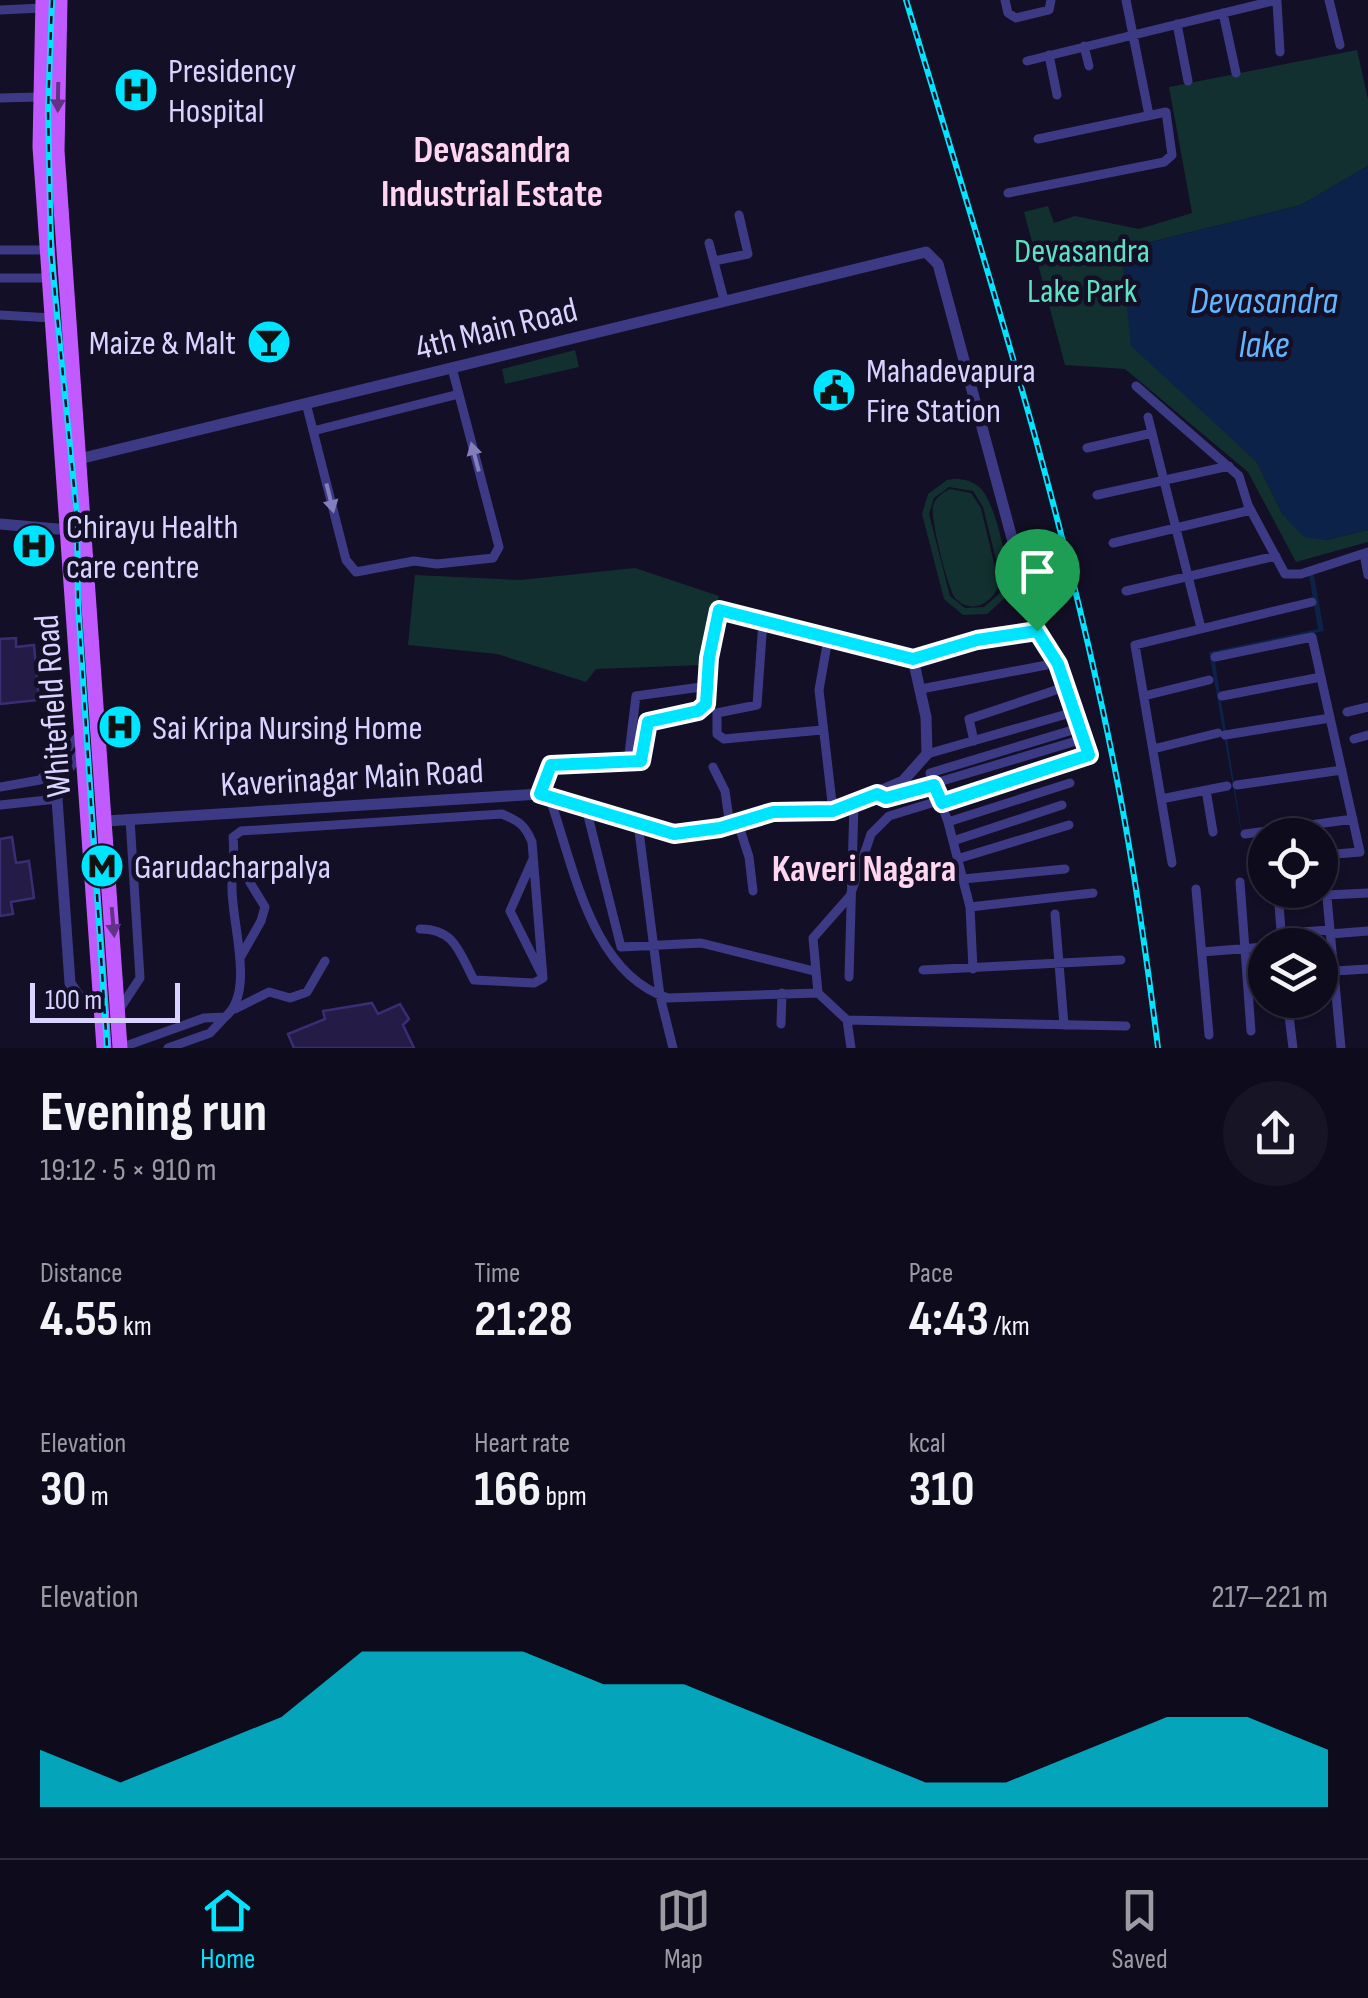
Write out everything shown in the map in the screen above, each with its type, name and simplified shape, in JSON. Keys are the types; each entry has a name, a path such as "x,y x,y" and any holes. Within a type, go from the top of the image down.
{"main road":[{"name":"Whitefield Road","path":"60,0 57,150 120,1048"},
{"name":"Whitefield Road","path":"42,4 39,98 47,250 104,1048"}],"street":[{"path":"1005,0 1008,13 1016,18 1049,10 1052,0"},
{"path":"1126,0 1149,115"},
{"path":"1329,0 1340,46"},
{"path":"1027,61 1277,1 1280,52"},
{"path":"0,10 42,4"},
{"path":"1223,14 1236,72"},
{"path":"1177,24 1188,81"},
{"path":"1084,46 1088,66"},
{"path":"1049,55 1057,94"},
{"path":"0,98 39,98"},
{"path":"1008,193 1164,162 1172,155 1166,112 1038,138"},
{"path":"714,262 748,254 739,215"},
{"path":"709,243 724,300"},
{"path":"0,250 47,250"},
{"name":"4th Main Road","path":"79,459 926,252 938,264 1037,631"},
{"path":"0,278 49,278"},
{"path":"0,315 52,318"},
{"path":"306,403 346,560 356,572 414,561 437,564 493,558 499,547 452,368"},
{"path":"1136,386 1239,476 1251,510 1285,574 1301,574 1366,553 1368,575"},
{"path":"313,431 459,394"},
{"path":"1148,417 1201,628"},
{"path":"1088,448 1152,433"},
{"path":"1096,496 1229,466"},
{"path":"1112,544 1251,510"},
{"path":"0,524 69,530"},
{"path":"1126,591 1276,556"},
{"path":"1172,863 1135,644 1312,602"},
{"path":"818,993 660,996 646,991 601,940 545,796 551,765 641,761 648,722 698,711 706,704 716,612 722,610 913,659 977,640 1037,631 1058,664 1089,755 942,803 889,816 871,834 850,896 813,938 818,993 847,1020 851,1048"},
{"path":"763,622 757,706 717,713 717,734 724,739 822,730"},
{"path":"1215,657 1312,637 1360,852 1338,854"},
{"path":"828,639 819,690 833,811"},
{"path":"913,659 926,717 927,754 1074,712"},
{"path":"921,689 1058,664"},
{"path":"1222,696 1321,677"},
{"path":"1144,696 1209,680"},
{"path":"628,762 636,696 708,686"},
{"path":"974,741 970,719 1065,686"},
{"path":"1347,712 1368,707"},
{"path":"1152,749 1330,718"},
{"path":"0,787 40,780 82,731"},
{"path":"973,969 970,907 932,771 1040,738 1081,734"},
{"path":"889,816 881,796 934,785 1044,751 1081,734"},
{"path":"1354,739 1368,736"},
{"path":"1040,738 1047,766"},
{"path":"84,750 65,772 57,799 70,982 81,998 101,1001"},
{"name":"Kaverinagar Main Road","path":"106,821 545,796 674,834 734,824 773,812 833,811 881,796 903,781 927,754"},
{"path":"713,767 726,791 734,824 749,856 753,891"},
{"path":"1161,798 1342,770"},
{"path":"948,822 1070,783"},
{"path":"1206,790 1213,832"},
{"path":"0,804 57,799"},
{"path":"849,978 854,804"},
{"path":"953,841 1062,804"},
{"path":"586,808 621,946 701,943 814,971"},
{"path":"235,1009 240,958 234,936 233,838 242,831 502,814 526,826 534,857 544,978"},
{"path":"118,1012 140,978 130,819"},
{"path":"638,823 660,996 673,1048"},
{"path":"957,859 1069,825"},
{"path":"1246,834 1368,826"},
{"path":"534,857 510,911 544,978"},
{"path":"236,858 265,907 262,921 240,958"},
{"path":"962,879 1065,869"},
{"path":"1240,882 1252,1031"},
{"path":"1196,889 1210,1034"},
{"path":"970,907 1093,892"},
{"path":"1338,894 1368,893"},
{"path":"1055,914 1064,1025"},
{"path":"420,930 437,930 450,936 474,980 534,982 544,978"},
{"path":"1338,932 1368,931"},
{"path":"1202,952 1248,948"},
{"path":"923,970 1121,960"},
{"path":"168,1048 210,1032 235,1009 269,992 290,998 307,992 325,961"},
{"path":"1338,971 1368,969"},
{"path":"782,993 782,1024"},
{"path":"120,1048 204,1018 224,1018"},
{"path":"1289,1018 1293,1048"},
{"path":"1338,1018 1340,1048"},
{"path":"847,1020 1126,1026"}],"green space":[{"name":"Devasandra Lake Park","path":"1357,50 1368,99 1368,166 1301,205 1126,248 1201,408 1257,462 1283,515 1326,540 1368,530 1368,542 1296,562 1248,472 1125,369 1065,365 1024,212 1048,206 1054,223 1075,216 1139,229 1192,213 1169,87"},
{"path":"575,350 579,367 505,384 502,369"},
{"path":"947,480 963,480 978,486 990,504 1009,586 1005,598 987,614 963,615 944,599 922,514 928,494","holes":["949,487 973,491 983,507 1002,584 999,594 984,607 965,608 950,596 929,514 934,498"]},
{"path":"950,489 971,493 981,508 999,584 981,605 969,606 956,599 944,569 933,506"},
{"path":"635,568 719,596 703,665 596,669 586,682 497,654 408,645 415,575 520,580"}],"water":[{"name":"Devasandra lake","path":"1368,166 1368,530 1326,540 1304,537 1283,515 1257,462 1131,346 1122,259 1126,248 1301,205"},
{"path":"1309,575 1314,575 1324,631 1214,655 1246,859 1209,652 1318,629"}],"building":[{"path":"16,638 16,647 34,645 39,700 0,704 0,639"},
{"path":"12,837 16,863 29,861 34,898 11,902 13,914 0,916 0,839"},
{"path":"372,1003 378,1014 400,1004 409,1019 403,1025 414,1048 294,1048 288,1034 325,1019 323,1011"}],"railway":[{"path":"52,0 48,110 51,254 77,517 78,604 107,1048"},
{"path":"906,0 994,292 1074,587 1124,818 1158,1048"}],"place":[{"name":"Presidency Hospital","path":"136,90"},
{"name":"Maize & Malt","path":"269,342"},
{"name":"Mahadevapura Fire Station","path":"834,390"},
{"name":"Chirayu Health care centre","path":"34,546"},
{"name":"Sai Kripa Nursing Home","path":"120,727"},
{"name":"Garudacharpalya","path":"102,866"}],"district":[{"name":"Devasandra Industrial Estate","path":"492,170"},
{"name":"Kaveri Nagara","path":"864,868"}],"route":[{"path":"719,610 913,659 941,648 1037,631 1058,664 1089,755 942,803 934,785 886,798 877,794 833,811 773,812 720,828 674,834 540,794 551,765 641,761 648,722 698,711 706,704 709,658 719,610"}]}
